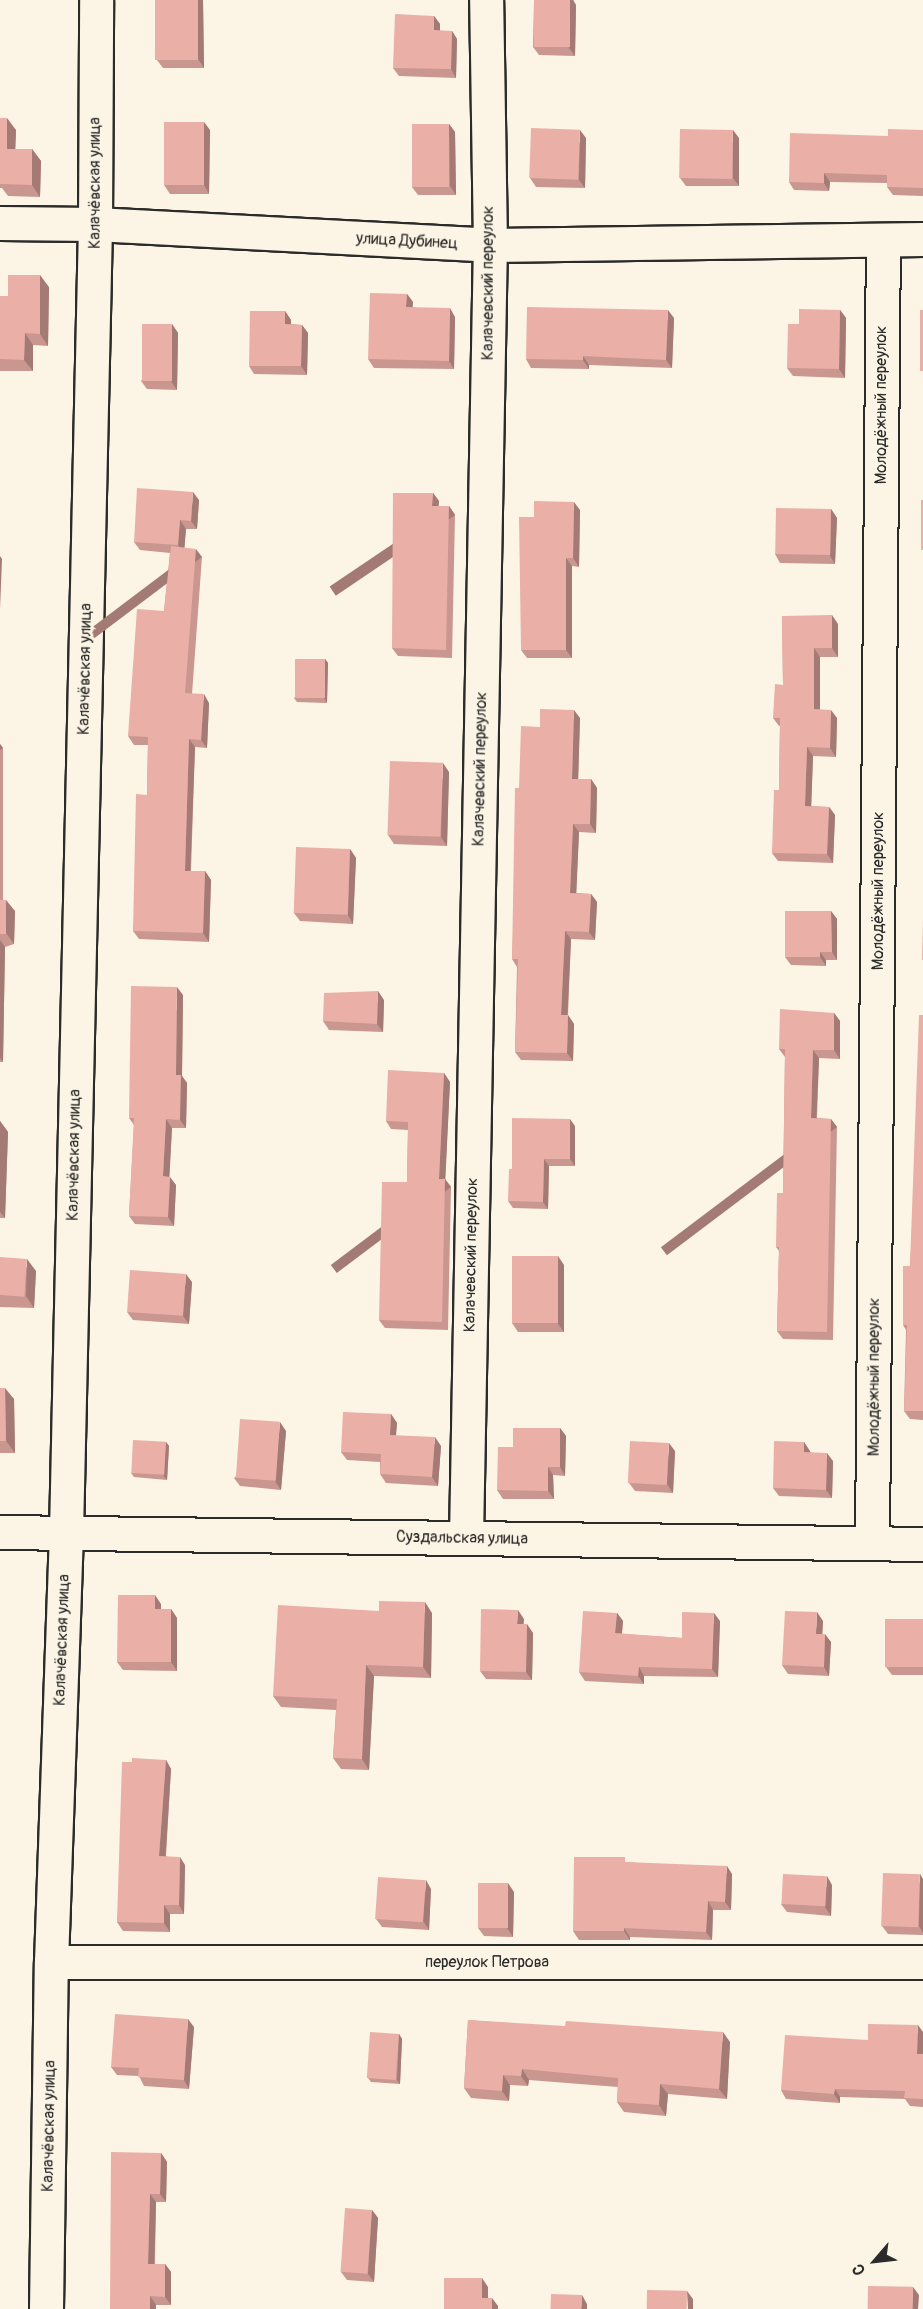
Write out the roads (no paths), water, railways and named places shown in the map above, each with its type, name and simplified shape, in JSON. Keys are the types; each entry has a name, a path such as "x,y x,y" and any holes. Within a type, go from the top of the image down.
{"street":[{"name":"Калачёвская улица","path":"46,2309 51,1962 66,1533 95,224 96,0"},
{"name":"Калачевский переулок","path":"466,1538 490,245 486,0"},
{"name":"улица Дубинец","path":"0,223 95,224 490,245 923,239"},
{"name":"Молодёжный переулок","path":"872,1543 883,240"},
{"name":"Суздальская улица","path":"0,1532 923,1544"},
{"name":"переулок Петрова","path":"51,1962 923,1962"}]}
